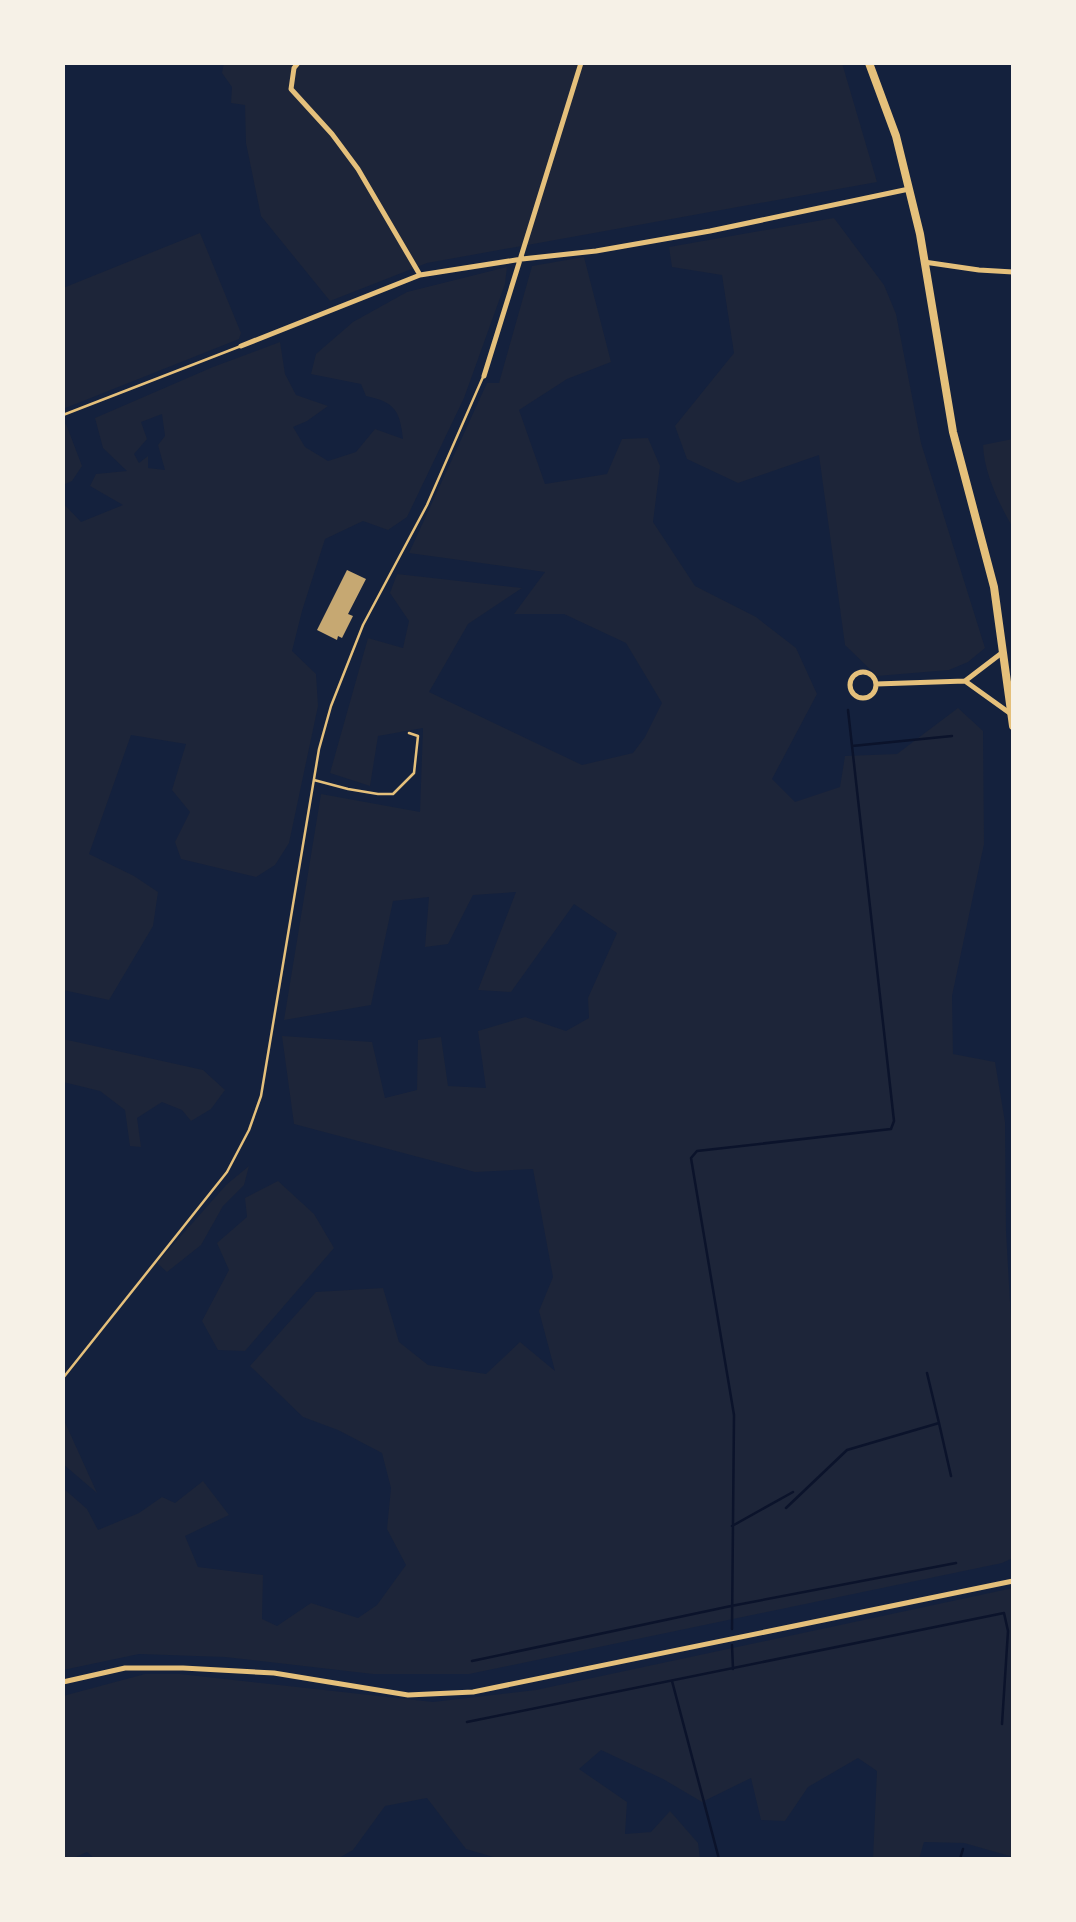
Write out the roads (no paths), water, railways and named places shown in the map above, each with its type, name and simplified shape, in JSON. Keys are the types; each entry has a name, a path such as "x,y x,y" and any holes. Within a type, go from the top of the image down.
{"main road":[{"path":"869,63 897,136 920,234 944,390 994,587 1013,726"}],"street":[{"path":"298,63 294,68 291,89 332,134 358,169 420,275"},
{"path":"484,376 581,63"},
{"path":"240,346 420,275 596,251 710,231 910,188"},
{"path":"924,262 1013,272"},
{"path":"876,684 965,681 1003,652"},
{"path":"863,672 870,675 876,684 872,695 862,699 855,696 849,687 853,676 863,672"},
{"path":"965,681 1012,714"},
{"path":"63,1682 125,1668 183,1668 274,1674 408,1695 473,1692 1013,1581"}],"lane":[{"path":"63,415 240,346"},
{"path":"63,1378 227,1172 249,1130 261,1096 319,749 331,706 350,655 383,584 426,505 484,376"},
{"path":"314,780 348,789 393,794 410,780 414,773 418,736 409,733"}],"waterway":[{"path":"732,1629 734,1415 691,1158 697,1151 891,1129 894,1121 848,710"},
{"path":"852,746 952,736"},
{"path":"786,1508 847,1450 939,1423 927,1373"},
{"path":"939,1423 951,1476"},
{"path":"732,1526 793,1492"},
{"path":"472,1661 731,1606 956,1563"},
{"path":"467,1722 1004,1613 1008,1631 1002,1724"},
{"path":"732,1645 733,1669"},
{"path":"672,1681 719,1859"},
{"path":"960,1859 963,1849"}]}
